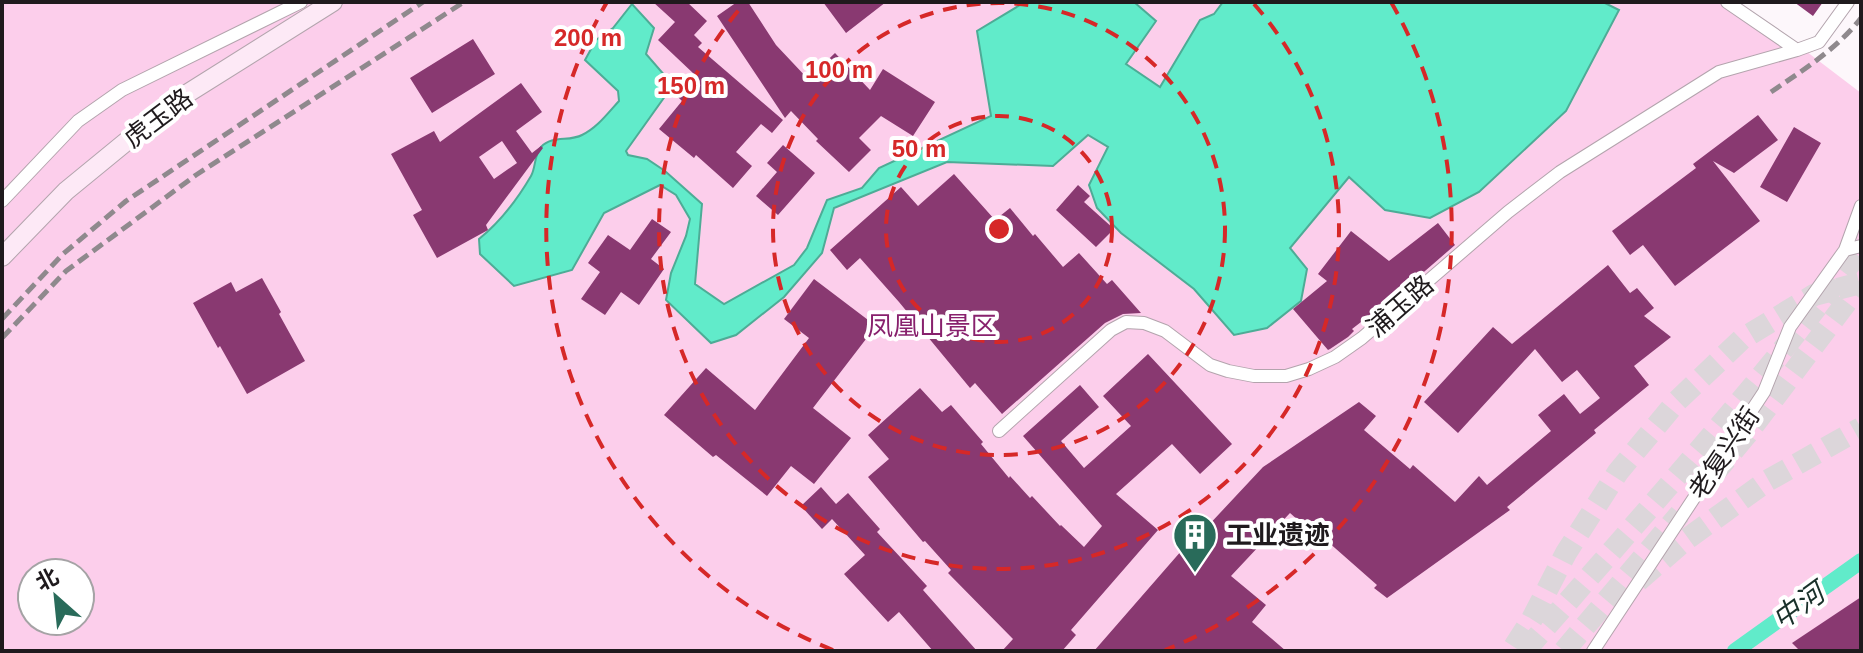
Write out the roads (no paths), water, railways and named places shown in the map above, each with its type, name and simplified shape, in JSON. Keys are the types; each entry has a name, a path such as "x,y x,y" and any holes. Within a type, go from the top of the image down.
{"street":[{"path":"2,201 78,121 122,90 301,2"},
{"name":"虎玉路","path":"2,257 66,191 177,100 333,2"},
{"path":"1727,2 1797,50"},
{"name":"浦玉路","path":"999,431 1111,330 1126,322 1144,323 1165,331 1210,365 1254,376 1286,376 1335,357 1362,338 1508,212 1560,172 1719,72 1819,42 1848,2"},
{"name":"老复兴街","path":"1593,651 1764,392 1790,327 1845,250 1861,206"},
{"path":"1845,250 1861,246"}],"waterway":[{"name":"中河","path":"1735,651 1861,561"}],"tunnel":[{"path":"1525,651 1739,403 1861,249"},
{"path":"1712,476 1861,283"},
{"path":"1514,647 1566,553 1618,472 1677,401 1742,339 1814,295 1861,283"},
{"path":"1638,581 1684,541 1767,481 1861,428"},
{"path":"1564,651 1680,514"}],"railway":[{"path":"2,319 63,254 126,201 423,2"},
{"path":"2,338 66,271 196,175 464,2"},
{"path":"1771,92 1830,49 1861,18"}],"place":[{"name":"工业遗迹","path":"1195,574"}],"park label":[{"name":"凤凰山景区","path":"932,326"}]}
